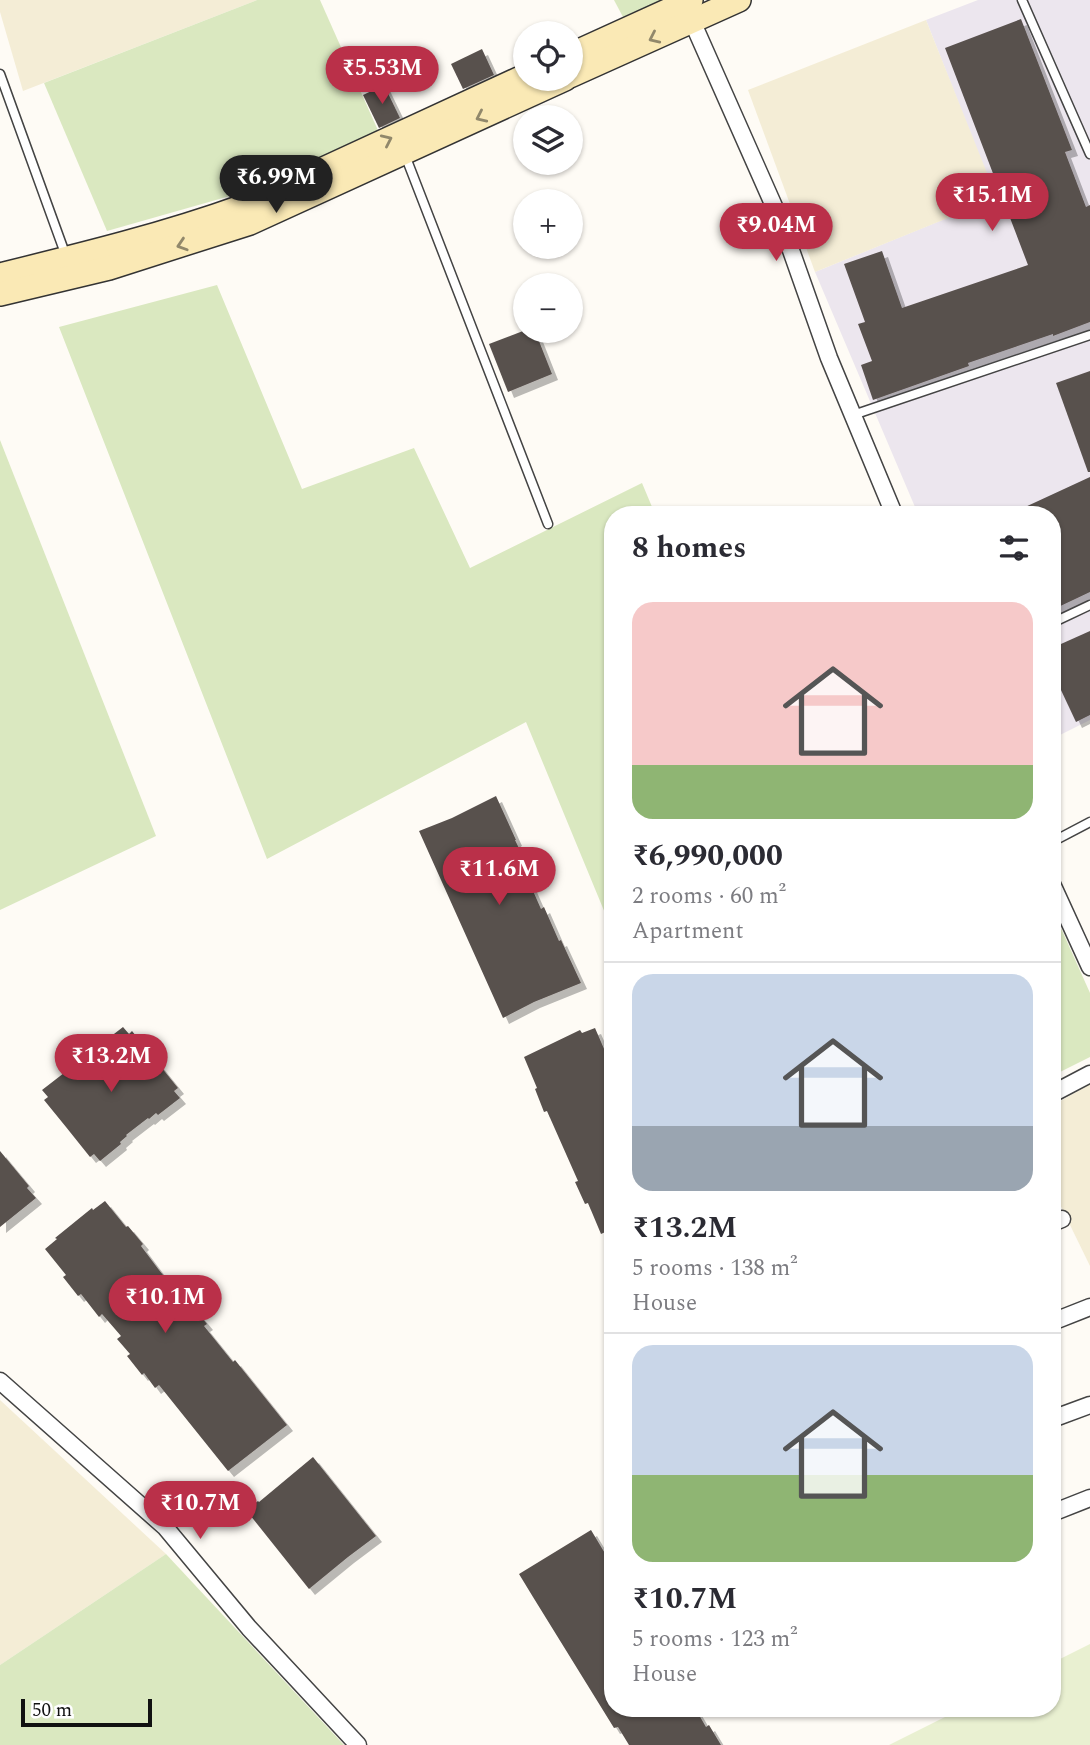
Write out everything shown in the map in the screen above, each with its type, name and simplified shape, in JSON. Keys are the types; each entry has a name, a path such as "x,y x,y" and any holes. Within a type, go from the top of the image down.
{"main road":[{"path":"583,50 689,8 739,0"},
{"path":"583,69 689,8"},
{"path":"0,275 204,220 241,207 513,82"},
{"path":"0,294 109,268 250,223 539,91"}],"street":[{"path":"689,8 781,222 829,358 891,506"},
{"path":"1061,904 1090,967"},
{"path":"1061,1089 1090,1074"},
{"path":"1061,1318 1090,1307"},
{"path":"0,1381 164,1527 249,1628 358,1745"},
{"path":"1061,1416 1090,1405"},
{"path":"1061,1509 1090,1498"}],"lane":[{"path":"1022,0 1090,154"},
{"path":"0,74 68,258"},
{"path":"404,153 548,524"},
{"path":"853,415 1090,335"},
{"path":"1061,619 1090,605"},
{"path":"1061,837 1090,822"}],"shaded area":[{"path":"0,0 257,0 23,91 0,12"},
{"path":"978,0 1090,0 1090,720 1061,734 1061,506 915,506 815,272 996,198 926,20"},
{"path":"926,20 997,198 815,272 748,90"},
{"path":"1090,1084 1090,1266 1061,1206 1061,1101"},
{"path":"0,1400 166,1554 0,1665"}],"green space":[{"path":"257,0 320,0 380,135 237,194 107,231 44,83"},
{"path":"614,0 662,0 623,17"},
{"path":"217,285 302,489 414,448 470,568 642,483 652,506 604,506 604,911 526,722 267,859 59,327"},
{"path":"0,440 156,836 0,910"},
{"path":"1061,928 1090,993 1090,1057 1061,1072"},
{"path":"166,1554 344,1745 0,1745 0,1665"},
{"path":"1090,1644 1090,1745 889,1745 945,1717 1061,1717 1061,1658"}],"building":[{"path":"1021,19 1072,150 1065,152 1086,207 1090,205 1090,322 968,363 969,366 873,400 861,365 872,361 858,324 865,322 844,264 882,251 902,308 1028,265 945,48"},
{"path":"482,49 494,75 463,89 451,64"},
{"path":"384,85 400,118 379,128 363,95"},
{"path":"513,335 513,343 540,343 552,374 508,392 489,344"},
{"path":"1090,371 1090,472 1088,472 1056,383"},
{"path":"1090,477 1090,592 1061,606 1061,506 1027,506"},
{"path":"1090,631 1090,715 1076,722 1061,690 1061,644"},
{"path":"496,796 531,873 526,875 541,909 544,907 581,983 503,1018 419,831"},
{"path":"123,1027 129,1034 132,1031 178,1088 174,1091 180,1098 126,1135 121,1144 100,1161 94,1154 90,1157 44,1100 48,1097 42,1090 64,1073 66,1075 74,1070"},
{"path":"595,1028 604,1049 604,1233 601,1234 588,1203 585,1204 575,1182 578,1181 547,1111 544,1112 524,1057 580,1030 582,1033"},
{"path":"0,1151 36,1198 0,1227"},
{"path":"105,1201 143,1244 141,1246 159,1270 189,1307 191,1305 207,1324 204,1326 287,1425 228,1471 159,1385 155,1388 144,1373 142,1375 127,1356 130,1354 117,1339 121,1336 102,1314 99,1317 81,1294 78,1296 63,1277 66,1275 45,1249 92,1208 93,1210"},
{"path":"313,1457 376,1536 309,1589 246,1510"},
{"path":"591,1530 604,1552 604,1712 519,1574"},
{"path":"607,1717 700,1717 706,1727 709,1725 721,1745 629,1745 618,1727 614,1728"}]}
